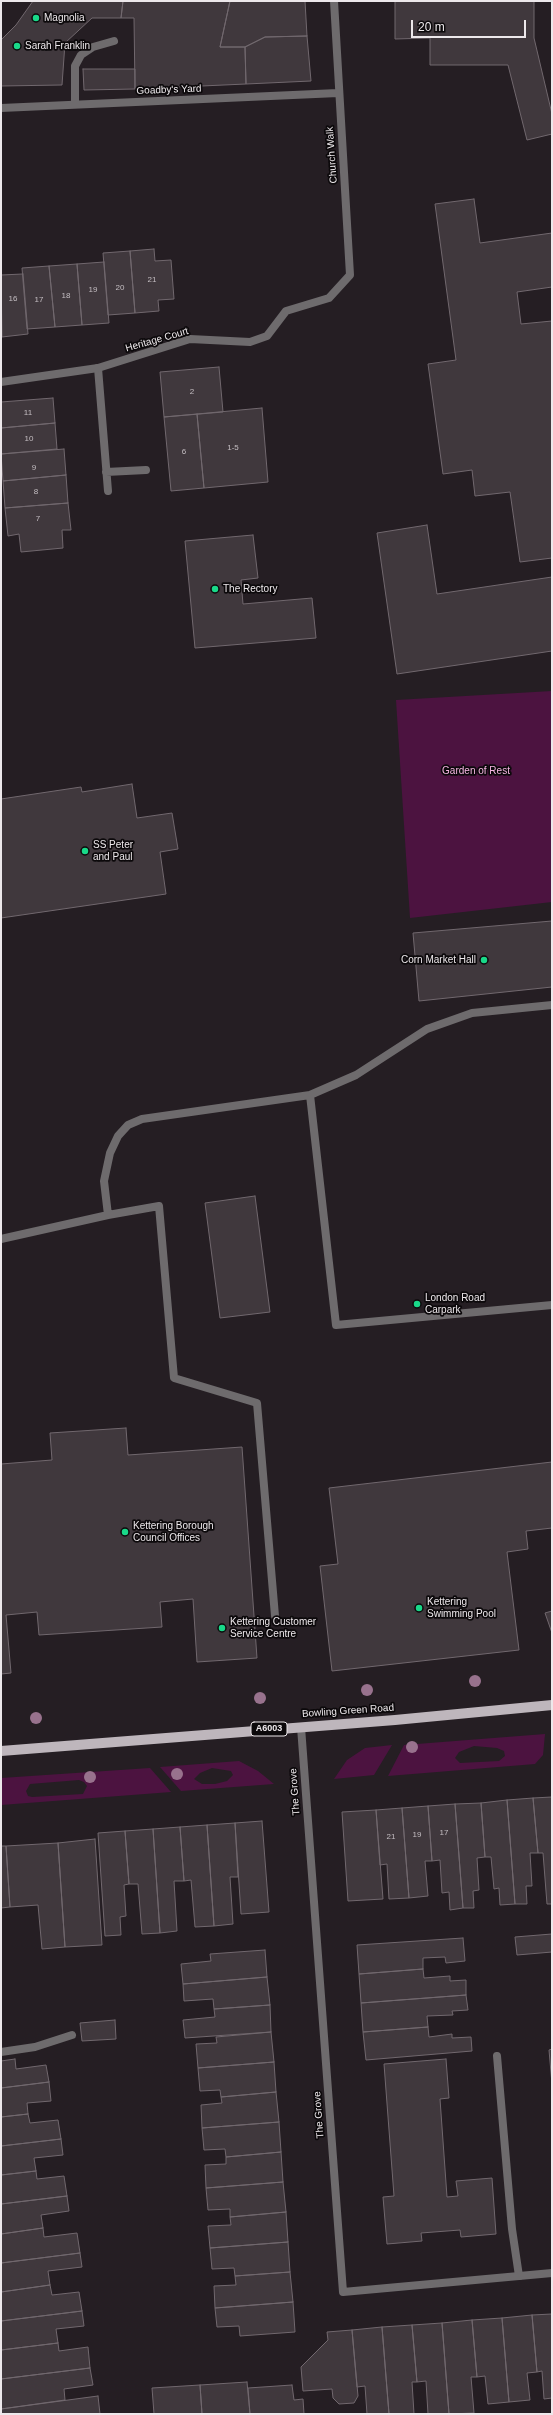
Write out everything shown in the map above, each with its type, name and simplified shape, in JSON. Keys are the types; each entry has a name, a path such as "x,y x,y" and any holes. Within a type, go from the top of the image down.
{"main road":[{"name":"Bowling Green Road","path":"1,1751 552,1705"}],"street":[{"name":"Church Walk","path":"329,298 350,275 338,93 334,1"},
{"path":"75,104 75,66 81,55 93,47 114,41"},
{"name":"Goadby's Yard","path":"1,108 338,93"},
{"name":"Heritage Court","path":"1,382 98,368 190,338 250,342 267,336 286,311 329,298"},
{"path":"98,368 108,491"},
{"path":"106,472 146,470"},
{"path":"108,1215 104,1181 110,1153 118,1136 128,1125 142,1119 310,1095 356,1075 427,1029 472,1013 552,1005"},
{"path":"310,1095 336,1325 552,1305"},
{"path":"1,1239 108,1215 159,1206 174,1378 257,1403 275,1616"},
{"name":"The Grove","path":"301,1727 342,2292 552,2273"},
{"path":"1,2052 35,2047 72,2035"},
{"path":"497,2056 512,2229 519,2276"}],"green space":[{"name":"Garden of Rest","path":"552,691 552,902 410,918 396,700"},
{"path":"545,1734 543,1755 535,1764 388,1776 404,1745","holes":["474,1746 497,1748 504,1751 505,1756 499,1761 460,1763 455,1758 459,1752"]},
{"path":"392,1745 374,1775 334,1779 347,1760 365,1748"},
{"path":"239,1761 258,1771 274,1784 181,1791 160,1767","holes":["212,1768 231,1771 233,1775 227,1781 215,1784 202,1784 194,1779 200,1773"]},
{"path":"150,1768 171,1792 1,1805 1,1778","holes":["79,1780 84,1782 87,1786 83,1794 32,1797 28,1796 26,1791 30,1784"]}],"building":[{"path":"33,1 123,1 121,18 92,18 65,43 62,85 1,86 1,40 16,25"},
{"path":"123,1 230,1 220,47 245,47 246,84 135,89 134,18 121,18"},
{"path":"230,1 305,1 307,36 265,37 245,47 220,47"},
{"path":"395,1 534,1 534,38 552,114 552,134 527,140 508,65 430,65 430,38 395,39"},
{"path":"307,36 311,81 246,84 245,47 265,37"},
{"path":"83,69 135,69 135,89 84,90"},
{"path":"474,199 480,243 552,233 552,287 517,292 521,324 552,321 552,558 520,562 510,492 475,496 472,470 443,474 428,364 456,360 435,204"},
{"path":"154,249 155,261 171,260 174,299 158,300 159,311 135,313 130,251"},
{"path":"130,251 135,313 108,315 103,253"},
{"path":"104,262 109,323 82,325 77,264"},
{"path":"77,264 82,325 55,327 49,266"},
{"path":"49,266 55,327 27,329 22,268"},
{"path":"23,274 28,334 2,337 1,275"},
{"path":"219,367 223,412 164,417 160,372"},
{"path":"53,398 55,423 1,428 1,402"},
{"path":"262,408 268,482 204,488 197,414"},
{"path":"197,414 204,488 171,491 164,417"},
{"path":"55,423 57,449 1,454 1,428"},
{"path":"64,449 66,475 3,481 1,454"},
{"path":"66,475 68,503 5,508 3,481"},
{"path":"68,503 71,530 62,530 63,548 21,552 19,534 8,536 5,508"},
{"path":"427,525 437,594 552,577 552,651 397,674 377,533"},
{"name":"The Rectory","path":"253,535 258,578 241,580 243,604 312,598 316,638 195,648 185,541"},
{"name":"SS Peter and Paul","path":"132,784 137,818 172,813 178,849 160,852 166,894 1,918 1,799 81,787 82,792"},
{"name":"Corn Market Hall","path":"552,921 552,987 419,1001 413,933"},
{"path":"255,1196 270,1312 220,1318 205,1203"},
{"name":"Kettering Borough Council Offices","path":"126,1428 128,1455 242,1447 257,1658 197,1662 193,1599 160,1602 162,1627 39,1635 37,1612 6,1615 11,1673 1,1674 1,1464 52,1460 50,1433"},
{"name":"Kettering Swimming Pool","path":"552,1462 552,1528 526,1531 528,1549 507,1552 519,1650 332,1671 320,1566 338,1564 329,1488"},
{"path":"552,1611 552,1633 545,1613"},
{"path":"552,1797 552,1904 547,1904 543,1853 538,1853 533,1798"},
{"path":"533,1798 538,1853 530,1853 532,1886 526,1886 527,1904 515,1904 507,1800"},
{"path":"507,1800 515,1904 500,1905 499,1888 494,1889 491,1857 485,1857 481,1803"},
{"path":"481,1803 485,1857 477,1858 479,1890 473,1891 474,1908 463,1908 455,1804"},
{"path":"455,1804 463,1908 450,1910 449,1892 442,1893 440,1860 432,1861 428,1806"},
{"path":"428,1806 432,1861 425,1861 428,1896 409,1898 402,1808"},
{"path":"402,1808 409,1898 389,1899 387,1864 380,1865 376,1810"},
{"path":"376,1810 383,1899 348,1901 342,1812"},
{"path":"262,1821 269,1912 241,1914 235,1823"},
{"path":"235,1823 238,1877 230,1877 233,1924 214,1926 207,1825"},
{"path":"207,1825 214,1926 195,1927 191,1880 184,1881 180,1827"},
{"path":"180,1827 184,1881 174,1881 177,1931 160,1933 153,1829"},
{"path":"153,1829 160,1933 142,1934 138,1884 129,1884 125,1831"},
{"path":"125,1831 129,1884 124,1885 126,1916 120,1917 121,1935 105,1936 98,1833"},
{"path":"95,1839 102,1945 65,1947 58,1843"},
{"path":"58,1843 65,1947 42,1949 38,1905 10,1907 6,1846"},
{"path":"1,1846 6,1846 10,1907 1,1908"},
{"path":"552,1934 552,1952 517,1955 515,1937"},
{"path":"463,1938 465,1961 446,1963 445,1957 423,1958 423,1969 359,1974 357,1945"},
{"path":"265,1950 267,1977 183,1984 181,1964 211,1961 210,1954"},
{"path":"423,1969 424,1978 450,1976 450,1981 466,1980 466,1995 361,2003 359,1974"},
{"path":"267,1977 270,2005 214,2009 213,1999 184,2001 183,1984"},
{"path":"466,1995 468,2010 452,2011 453,2015 427,2016 428,2027 363,2032 361,2003"},
{"path":"270,2005 271,2032 185,2038 183,2020 215,2017 214,2009"},
{"path":"115,2020 116,2039 82,2041 80,2023"},
{"path":"428,2027 429,2037 452,2034 452,2038 471,2037 472,2051 366,2060 363,2032"},
{"path":"271,2032 274,2062 198,2068 196,2044 217,2043 216,2037"},
{"path":"552,2049 552,2084 549,2050"},
{"path":"15,2059 16,2069 46,2065 49,2082 1,2088 1,2061"},
{"path":"446,2059 449,2098 440,2099 447,2197 458,2196 456,2181 492,2178 496,2234 461,2237 460,2230 421,2233 422,2241 387,2244 383,2197 394,2196 384,2064"},
{"path":"274,2062 276,2092 221,2097 220,2090 200,2091 198,2068"},
{"path":"49,2082 51,2101 27,2103 28,2114 1,2117 1,2088"},
{"path":"276,2092 279,2122 202,2128 201,2105 222,2103 221,2097"},
{"path":"28,2114 30,2123 58,2120 61,2139 1,2146 1,2117"},
{"path":"279,2122 281,2152 226,2157 225,2149 204,2150 202,2128"},
{"path":"61,2139 63,2155 34,2158 36,2171 1,2175 1,2146"},
{"path":"281,2152 283,2182 206,2188 205,2165 226,2164 226,2157"},
{"path":"36,2171 37,2179 64,2176 67,2196 1,2204 1,2175"},
{"path":"283,2182 286,2212 230,2217 230,2209 208,2210 206,2188"},
{"path":"67,2196 69,2211 41,2215 43,2228 1,2234 1,2204"},
{"path":"286,2212 288,2242 210,2248 208,2226 231,2225 230,2217"},
{"path":"43,2228 44,2237 77,2233 80,2253 1,2263 1,2234"},
{"path":"288,2242 290,2272 235,2276 234,2268 212,2269 210,2248"},
{"path":"80,2253 82,2267 48,2271 50,2285 1,2292 1,2263"},
{"path":"290,2272 293,2302 215,2308 214,2286 236,2285 235,2276"},
{"path":"50,2285 52,2295 79,2292 82,2311 1,2321 1,2292"},
{"path":"293,2302 295,2332 240,2336 239,2326 217,2327 215,2308"},
{"path":"82,2311 84,2326 56,2329 58,2343 1,2350 1,2321"},
{"path":"552,2314 552,2398 544,2399 542,2371 537,2372 532,2315"},
{"path":"532,2315 537,2372 527,2373 530,2400 509,2402 502,2318"},
{"path":"502,2318 509,2402 488,2404 485,2376 477,2377 472,2320"},
{"path":"472,2320 477,2377 471,2377 474,2413 449,2414 442,2323"},
{"path":"442,2323 449,2414 428,2414 426,2381 417,2382 412,2325"},
{"path":"412,2325 417,2382 412,2382 414,2414 389,2414 382,2327"},
{"path":"382,2327 389,2414 367,2414 365,2386 357,2387 352,2330"},
{"path":"352,2330 358,2396 354,2403 339,2404 333,2398 332,2389 303,2391 301,2367 328,2340 327,2332"},
{"path":"58,2343 59,2351 88,2347 90,2368 1,2379 1,2350"},
{"path":"90,2368 93,2385 64,2389 65,2400 1,2409 1,2379"},
{"path":"247,2382 250,2414 202,2414 200,2385"},
{"path":"200,2385 202,2414 154,2414 152,2388"},
{"path":"292,2385 294,2400 303,2399 304,2414 250,2414 248,2388"},
{"path":"98,2396 100,2414 1,2414 1,2409"}],"place":[{"name":"Magnolia","path":"36,18"},
{"name":"Sarah Franklin","path":"17,46"},
{"name":"The Rectory","path":"215,589"},
{"name":"SS Peter and Paul","path":"85,851"},
{"name":"Corn Market Hall","path":"484,960"},
{"name":"London Road Carpark","path":"417,1304"},
{"name":"Kettering Borough Council Offices","path":"125,1532"},
{"name":"Kettering Swimming Pool","path":"419,1608"},
{"name":"Kettering Customer Service Centre","path":"222,1628"}]}
